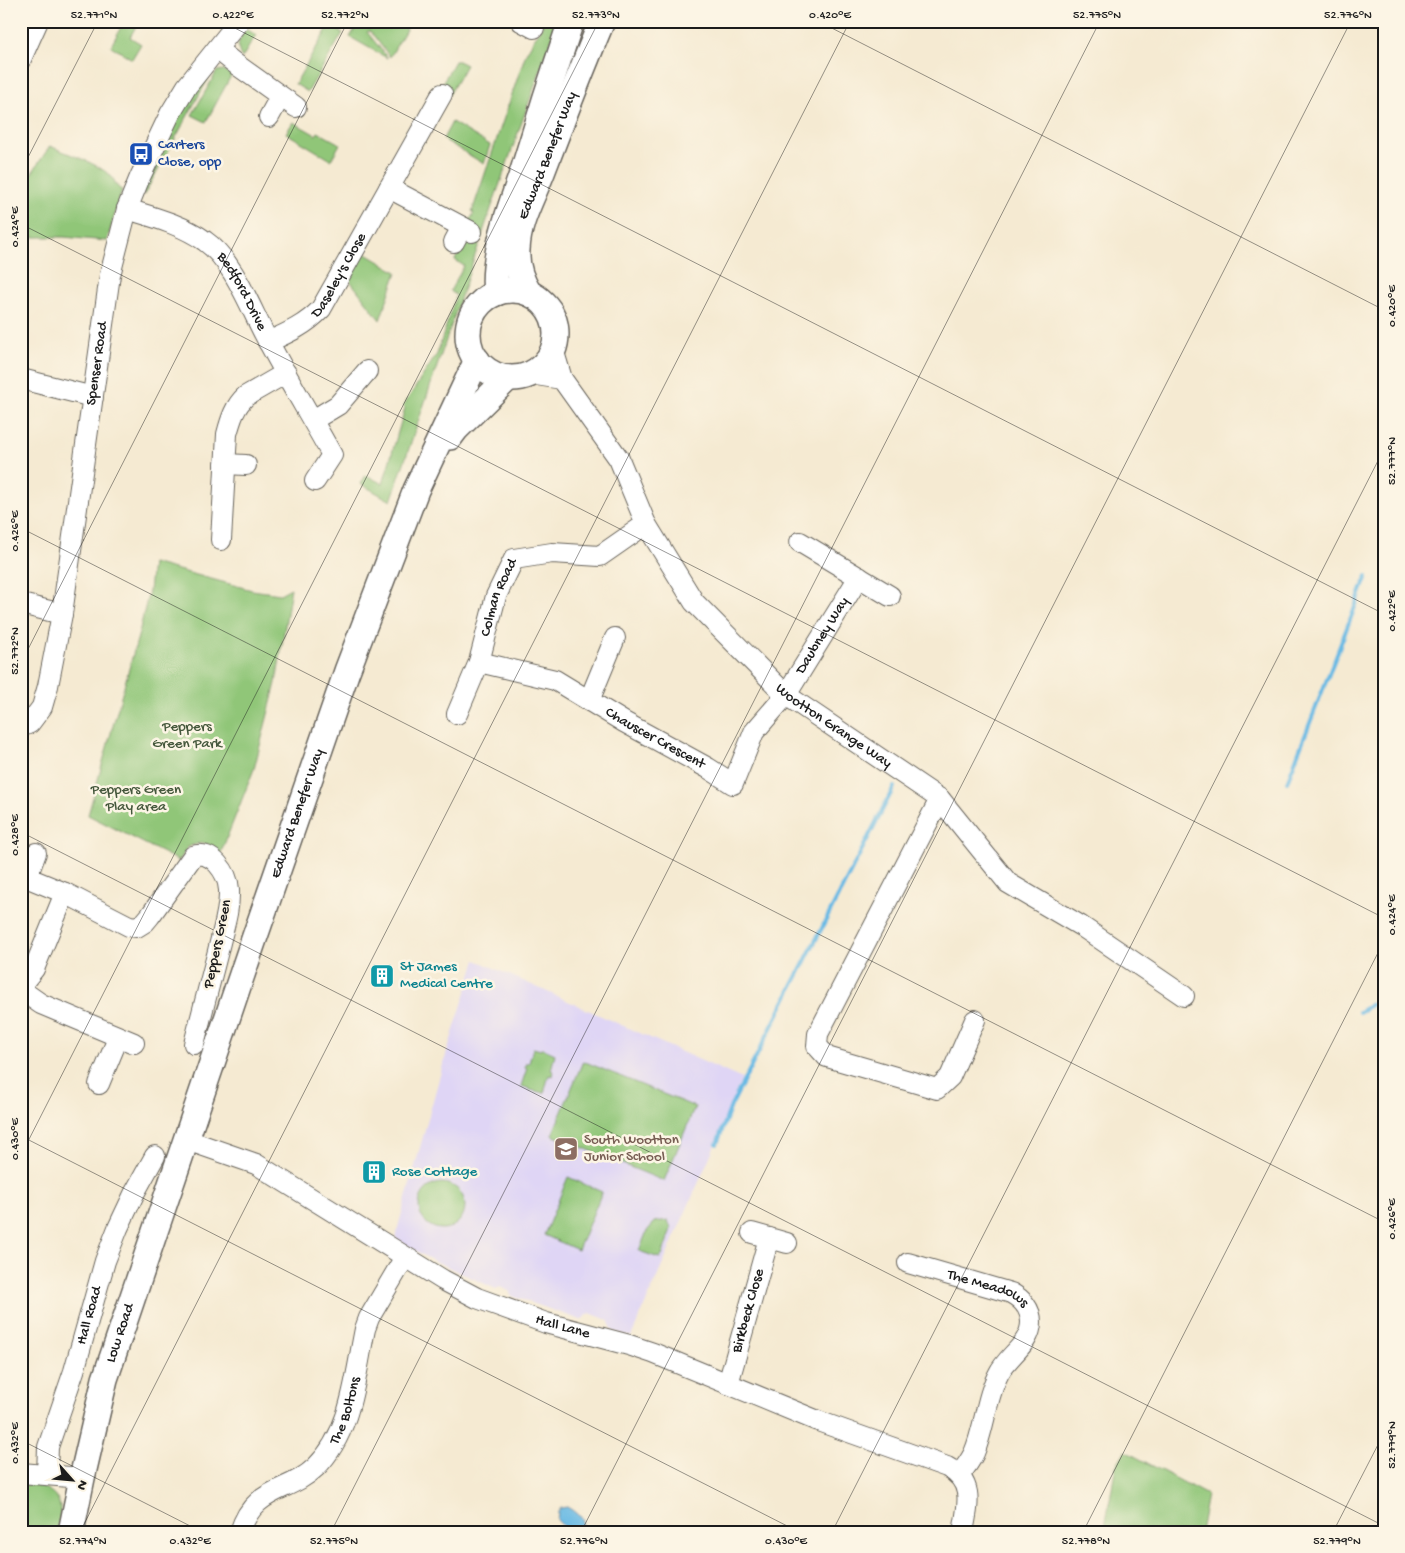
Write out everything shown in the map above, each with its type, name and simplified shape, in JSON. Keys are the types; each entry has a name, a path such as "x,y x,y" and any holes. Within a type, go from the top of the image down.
{"main road":[{"name":"Edward Benefer Way","path":"496,293 495,283 499,249 571,21"},
{"name":"Edward Benefer Way","path":"416,490 456,429 519,376 540,368 548,359 553,349 556,337 552,314 544,304 529,293 519,270 516,251 525,210 602,21"},
{"path":"519,376 497,375 487,370 477,360 471,349 468,336 470,322 484,300 496,293 514,290 529,293"},
{"name":"Edward Benefer Way","path":"187,1140 240,978 350,662 416,490 477,360"},
{"name":"Low Road","path":"71,1532 106,1379 137,1282 187,1140"}],"street":[{"path":"21,59 38,21"},
{"name":"Spenser Road","path":"21,727 30,723 42,707 48,686 62,614 110,274 128,209 140,177 170,114 185,89 239,21"},
{"path":"217,49 288,102 269,118"},
{"name":"Daseley's Close","path":"268,342 301,326 312,319 320,309 389,188 434,126 442,94"},
{"path":"389,188 463,234"},
{"name":"Bedford Drive","path":"128,209 174,225 206,241 219,253 232,270 268,342 335,462 315,481"},
{"name":"Wootton Grange Way","path":"553,349 562,379 619,459 646,524 694,602 786,695 940,799 1008,883 1081,926 1184,996"},
{"path":"313,420 338,405 367,371"},
{"path":"220,540 227,434 235,410 241,401 286,373"},
{"path":"519,376 562,379"},
{"path":"21,379 93,397"},
{"path":"225,464 246,465"},
{"name":"Colman Road","path":"458,714 479,662 496,596 514,559 552,553 600,556 646,524"},
{"path":"800,542 890,596"},
{"name":"Daubney Way","path":"786,695 859,577"},
{"path":"21,604 62,614"},
{"path":"589,701 616,638"},
{"name":"Chauscer Crescent","path":"479,662 555,680 731,787 754,732 786,695"},
{"path":"940,799 818,1034 817,1046 827,1057 937,1089 950,1077 975,1020"},
{"name":"Peppers Green","path":"36,854 24,876 65,893 129,926 137,927 150,916 192,856 203,854 216,862 223,872 229,892 224,924 194,1044"},
{"path":"21,985 34,969 65,893"},
{"path":"21,990 41,1004 126,1040 99,1084"},
{"name":"Hall Lane","path":"187,1140 256,1164 456,1288 488,1303 546,1323 629,1345 677,1362 818,1421 947,1467 959,1475"},
{"name":"Hall Road","path":"48,1474 48,1447 79,1373 118,1228 154,1164"},
{"name":"Birkbeck Close","path":"728,1384 770,1238"},
{"name":"The Boltons","path":"240,1532 246,1516 254,1507 272,1492 305,1476 327,1454 335,1441 345,1421 364,1329 405,1256"},
{"name":"The Meadows","path":"908,1263 1011,1293 1018,1297 1030,1312 1030,1333 1025,1342 1000,1370 994,1384 975,1452 959,1475"},
{"path":"21,1473 82,1478"},
{"path":"959,1475 964,1481 968,1498 963,1532"}],"shaded area":[{"name":"South Wootton Junior School","path":"476,960 742,1079 631,1337 613,1331 608,1320 590,1313 581,1320 512,1296 509,1291 500,1287 496,1289 426,1257 395,1238 442,1068"}],"green space":[{"path":"124,21 139,21 130,37 141,44 132,59 111,46"},
{"path":"360,21 411,21 390,57 370,31 367,32 387,58 350,37"},
{"path":"539,21 558,21 493,203 391,501 361,484 366,475 383,484 405,408 403,406 437,354 456,295 450,291 464,266 455,260 458,254 457,251 465,244 471,243 477,233 466,227 474,213 472,212 526,53 543,24"},
{"path":"329,26 343,33 308,92 295,84"},
{"path":"246,29 256,35 242,58 238,46 241,36"},
{"path":"455,61 466,65 449,95 439,89"},
{"path":"214,68 144,195 143,190 174,119 206,73"},
{"path":"223,70 232,74 206,122 192,115 217,71"},
{"path":"293,122 316,135 318,132 340,144 331,160 286,133"},
{"path":"452,122 490,145 484,164 443,139"},
{"path":"50,146 89,162 103,170 112,177 122,190 107,241 64,237 33,237 21,230 21,189"},
{"path":"363,252 397,272 380,320 348,278"},
{"name":"Peppers Green Park","path":"152,563 252,590 280,594 291,588 276,683 254,769 220,855 214,847 202,843 188,847 179,861 88,815 139,633 149,591"},
{"path":"533,1048 541,1050 542,1048 555,1054 551,1070 553,1071 552,1076 549,1075 544,1093 521,1086 527,1068 525,1067 526,1063 529,1063"},
{"path":"583,1061 695,1107 664,1181 552,1135"},
{"path":"568,1177 602,1192 578,1250 544,1235"},
{"path":"442,1183 455,1187 461,1193 465,1206 461,1219 455,1225 442,1229 429,1225 423,1219 419,1206 423,1193 429,1187"},
{"path":"668,1220 671,1229 662,1256 659,1258 639,1251 647,1231 655,1222"},
{"path":"1125,1451 1207,1495 1200,1532 1104,1532 1116,1466"},
{"path":"21,1483 40,1486 55,1496 60,1507 56,1532 25,1532"}],"water":[{"path":"567,1507 583,1519 582,1527 577,1530 564,1527 557,1520 558,1512 561,1508"}],"waterway":[{"path":"1287,782 1367,576"},
{"path":"717,1144 731,1106 894,787"},
{"path":"1359,1012 1384,999"}],"place":[{"name":"Carters Close, opp","path":"141,154"},
{"name":"St James Medical Centre","path":"382,976"},
{"name":"South Wootton Junior School","path":"566,1149"},
{"name":"Rose Cottage","path":"374,1172"}],"park label":[{"name":"Peppers Green Play area","path":"136,798"}]}
